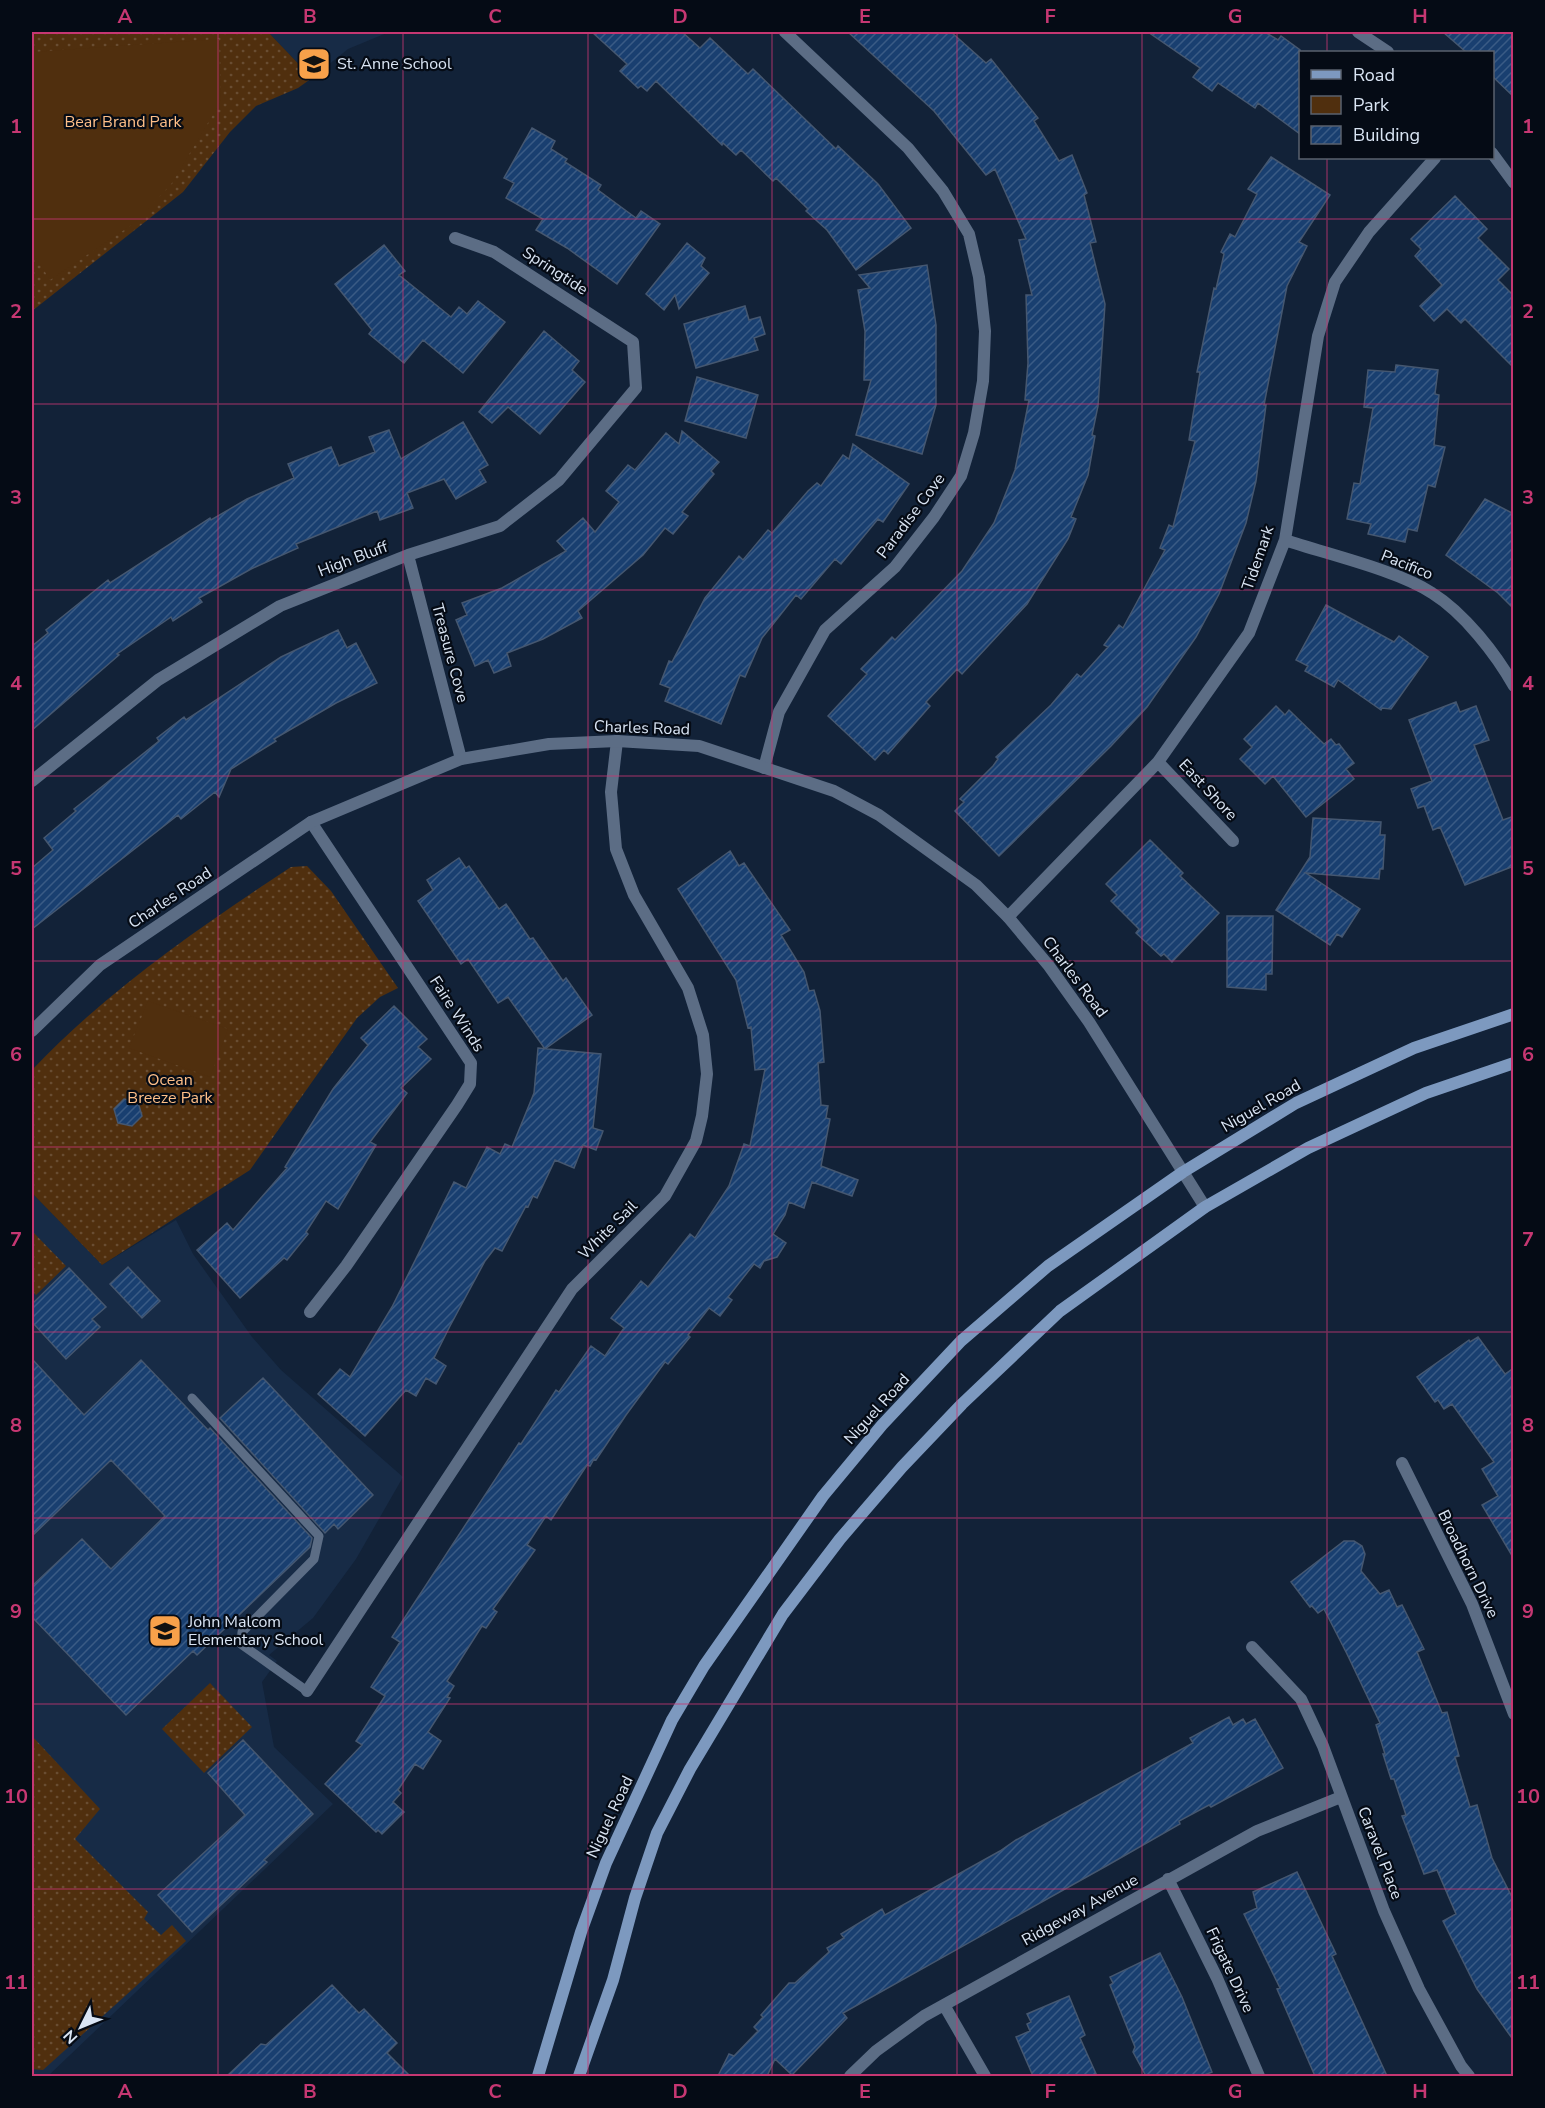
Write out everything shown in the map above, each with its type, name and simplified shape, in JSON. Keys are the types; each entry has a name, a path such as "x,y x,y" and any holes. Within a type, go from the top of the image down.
{"main road":[{"name":"Niguel Road","path":"538,2076 581,1932 606,1863 672,1720 704,1666 823,1496 882,1425 962,1341 1048,1266 1183,1172 1296,1103 1414,1048 1514,1014"},
{"path":"579,2076 613,1980 635,1898 657,1833 690,1769 783,1614 840,1539 962,1404 1060,1311 1205,1207 1308,1148 1426,1093 1514,1063"}],"street":[{"name":"Paradise Cove","path":"764,768 779,712 825,630 894,567 934,518 961,476 974,433 983,381 985,331 979,277 969,234 943,191 908,148 784,32"},
{"path":"1358,32 1386,51"},
{"path":"1494,156 1514,183"},
{"name":"Tidemark","path":"1008,917 1158,762 1249,633 1285,540 1318,336 1335,282 1369,232 1434,159"},
{"name":"Springtide","path":"455,238 494,252 633,342"},
{"name":"High Bluff","path":"32,781 158,680 280,606 408,555 500,526 559,480 636,388 633,342"},
{"name":"Pacifico","path":"1285,540 1394,576 1432,593 1471,627 1505,670 1514,686"},
{"name":"Treasure Cove","path":"408,555 461,759"},
{"name":"Charles Road","path":"32,1031 100,965 311,822 461,759 549,744 617,741 699,746 834,791 879,815 976,885 1008,917 1049,966 1089,1022 1205,1207"},
{"name":"White Sail","path":"307,1691 572,1289 665,1196 696,1141 702,1116 707,1074 703,1035 688,988 634,895 616,849 611,792 617,741"},
{"name":"East Shore","path":"1158,762 1233,841"},
{"name":"Faire Winds","path":"310,1312 346,1266 457,1105 470,1084 471,1063 311,822"},
{"name":"Broadhorn Drive","path":"1402,1463 1472,1604 1514,1714"},
{"name":"Caravel Place","path":"1252,1647 1300,1699 1323,1746 1384,1911 1415,1979 1461,2066 1469,2076"},
{"name":"Ridgeway Avenue","path":"850,2076 895,2036 944,2006 1257,1831 1341,1797"},
{"name":"Frigate Drive","path":"1168,1879 1217,1978 1259,2076"},
{"path":"944,2006 985,2076"}],"lane":[{"path":"192,1398 319,1536 314,1559 242,1632 241,1644 307,1691"}],"shaded area":[{"name":"St. Anne School","path":"268,32 389,32 348,49 312,78"},
{"name":"John Malcom Elementary School","path":"32,1193 102,1265 176,1220 193,1254 252,1337 281,1370 403,1477 356,1559 313,1618 269,1655 277,1661 262,1682 274,1747 333,1804 48,2076 32,2076"}],"green space":[{"name":"Bear Brand Park","path":"32,32 268,32 312,78 298,88 256,106 230,132 183,192 32,311"},
{"name":"Bear Brand Park","path":"219,39 221,101 172,183 136,222 50,280 32,251 32,52"},
{"name":"Ocean Breeze Park","path":"307,866 331,891 398,988 380,997 357,1018 250,1170 102,1265 32,1193 32,1070 91,1013 155,961 291,867"},
{"path":"148,1001 228,1029 210,1077 129,1048"},
{"path":"32,1231 66,1266 36,1295 32,1291"},
{"path":"210,1683 252,1727 204,1773 162,1729"},
{"path":"32,1736 100,1809 75,1839 148,1912 144,1919 161,1935 172,1925 186,1941 43,2070 32,2069"}],"building":[{"path":"592,32 682,32 700,48 710,38 748,74 753,69 836,149 838,146 878,184 911,228 856,270 827,230 776,178 773,181 741,150 736,155 723,143 722,145 656,81 647,91 641,86 638,88 620,71 627,64"},
{"path":"848,32 951,32 986,63 991,59 1038,118 1034,121 1059,161 1072,155 1087,193 1084,195 1096,242 1090,243 1105,304 1098,406 1092,435 1095,436 1088,475 1071,517 1076,519 1068,539 1027,604 962,674 957,669 926,702 930,706 888,754 884,750 875,760 828,716 867,674 861,669 892,637 895,640 962,571 994,523 1015,470 1029,400 1025,400 1028,363 1026,295 1032,295 1019,240 1026,239 995,169 986,175 934,111"},
{"path":"1148,32 1265,32 1278,40 1281,36 1300,50 1299,133 1258,103 1255,108 1218,83 1212,91 1193,77 1200,68"},
{"path":"1443,32 1514,32 1514,97 1494,78 1494,51 1465,51"},
{"path":"532,128 555,141 551,149 567,159 565,162 601,185 598,190 636,218 641,211 660,224 617,284 567,248 536,230 543,219 506,198 514,183 504,178"},
{"path":"1271,157 1330,195 1299,242 1307,246 1287,286 1264,405 1266,405 1256,481 1246,523 1219,594 1196,637 1147,707 1111,746 999,856 955,811 964,802 960,799 993,766 998,759 996,757 1051,705 1077,674 1081,677 1108,647 1104,645 1119,625 1123,628 1165,550 1160,548 1169,525 1173,527 1195,441 1189,440 1200,372 1197,372 1214,288 1216,289 1224,254 1221,252 1230,234 1235,237 1257,194 1248,189"},
{"path":"1455,196 1487,229 1478,238 1509,269 1498,280 1514,296 1514,368 1465,319 1461,323 1447,309 1434,321 1420,306 1442,285 1415,256 1421,249 1411,239"},
{"path":"687,243 705,258 701,266 709,273 679,309 675,295 664,310 646,294"},
{"path":"384,245 405,271 399,275 451,317 459,307 467,314 478,301 505,322 463,373 423,340 404,363 369,334 372,330 335,284"},
{"path":"927,265 936,325 936,405 922,454 856,435 871,380 864,380 865,331 858,290 870,288 859,275"},
{"path":"745,306 749,320 760,317 765,334 754,338 758,350 696,368 684,324"},
{"path":"544,331 579,361 572,370 585,382 540,434 508,407 492,423 479,412"},
{"path":"1396,365 1438,370 1435,394 1439,395 1434,445 1445,447 1435,487 1428,485 1417,531 1408,529 1405,542 1368,534 1371,524 1347,519 1354,483 1360,484 1373,408 1364,407 1368,370 1395,372"},
{"path":"697,377 758,395 746,438 685,421"},
{"path":"463,422 488,465 479,470 486,482 456,499 444,479 407,493 413,508 380,520 377,511 296,544 298,548 251,569 199,598 202,602 173,621 171,617 117,654 119,655 32,730 32,646 48,633 46,630 108,580 110,583 210,518 211,520 247,499 294,478 288,464 331,447 339,466 375,452 369,437 389,430 401,459"},
{"path":"682,431 719,462 711,471 714,474 682,512 688,516 673,534 665,528 643,555 578,611 582,618 543,639 507,653 511,666 494,673 488,660 475,666 456,620 467,615 462,603 502,588 566,551 557,541 583,518 595,532 619,502 606,491 628,465 635,470 666,433 679,444"},
{"path":"853,444 909,484 883,522 878,519 841,564 835,559 801,599 796,595 762,638 745,677 740,675 721,724 665,701 670,688 660,684 669,661 672,662 705,598 739,556 743,560 768,530 772,533 808,491 817,483 821,486 843,455 849,459"},
{"path":"1485,499 1514,514 1514,609 1498,593 1446,555"},
{"path":"1326,605 1394,642 1399,636 1428,657 1391,709 1382,708 1381,710 1338,680 1334,687 1305,671 1308,666 1296,660"},
{"path":"338,630 347,648 356,643 377,683 336,703 274,739 276,741 231,769 219,797 215,792 181,819 178,815 32,929 32,868 53,850 44,838 76,811 74,809 159,741 157,738 184,717 186,720 281,657"},
{"path":"1456,702 1460,712 1476,706 1489,740 1474,745 1503,820 1514,816 1514,866 1465,885 1440,827 1433,830 1424,806 1418,808 1411,789 1432,781 1409,720"},
{"path":"1276,706 1285,715 1289,710 1324,744 1331,739 1336,745 1339,744 1354,763 1346,769 1354,779 1306,817 1273,776 1265,784 1240,759 1252,747 1244,739"},
{"path":"1313,818 1381,822 1380,835 1385,835 1383,869 1380,869 1379,879 1306,873 1360,909 1342,937 1337,934 1330,945 1276,910 1310,857"},
{"path":"1150,840 1183,873 1180,876 1219,913 1172,962 1164,954 1161,956 1136,933 1139,929 1111,901 1117,895 1106,884"},
{"path":"730,851 739,866 744,863 790,930 781,935 804,972 809,991 814,990 820,1011 824,1062 818,1063 821,1105 828,1106 826,1118 830,1119 821,1166 858,1180 852,1196 812,1182 804,1208 789,1202 785,1215 773,1234 786,1243 777,1257 764,1261 760,1268 754,1264 728,1297 732,1300 720,1316 709,1308 688,1335 690,1337 668,1364 665,1362 596,1460 594,1459 590,1466 587,1465 551,1520 546,1516 527,1545 535,1550 493,1609 497,1612 486,1628 482,1626 447,1681 454,1686 447,1697 450,1698 428,1732 441,1741 423,1769 415,1764 398,1790 401,1793 393,1802 404,1812 382,1834 378,1830 376,1832 325,1784 362,1745 356,1741 385,1696 371,1687 400,1642 392,1637 556,1390 559,1392 591,1346 605,1356 624,1328 611,1318 641,1281 648,1287 690,1234 695,1238 729,1186 744,1144 750,1146 765,1069 755,1070 751,1027 748,1028 736,980 678,889"},
{"path":"459,858 466,868 469,866 499,909 506,904 530,939 533,938 563,981 566,978 592,1015 545,1049 508,997 498,1003 468,959 461,964 418,901 433,890 427,880"},
{"path":"1227,916 1273,916 1272,974 1266,974 1266,990 1227,987"},
{"path":"394,1006 427,1039 418,1047 431,1059 401,1088 407,1093 370,1142 376,1145 338,1209 326,1201 306,1232 308,1234 287,1260 284,1258 240,1298 197,1250 227,1223 233,1230 287,1168 285,1167 333,1089 368,1045 361,1038"},
{"path":"538,1048 601,1054 593,1128 603,1131 596,1150 583,1145 574,1168 555,1160 537,1198 533,1196 528,1207 526,1206 502,1251 495,1248 485,1261 450,1326 434,1358 446,1366 436,1384 426,1378 416,1396 406,1390 365,1436 318,1394 340,1369 350,1377 392,1307 454,1182 466,1188 487,1147 500,1154 505,1144 512,1147 534,1093"},
{"path":"124,1099 138,1102 142,1116 132,1126 118,1123 114,1109"},
{"path":"128,1267 160,1301 142,1318 110,1284"},
{"path":"69,1268 106,1307 92,1319 100,1327 66,1359 32,1322 32,1304"},
{"path":"1478,1337 1505,1374 1514,1368 1514,1559 1482,1505 1498,1496 1482,1469 1494,1462 1452,1404 1444,1409 1438,1400 1435,1402 1417,1377 1469,1340 1470,1342"},
{"name":"John Malcom Elementary School","path":"32,1359 84,1415 141,1360 208,1430 210,1428 312,1538 310,1547 197,1655 193,1651 126,1715 32,1617 32,1586 82,1539 111,1569 165,1516 111,1460 32,1536"},
{"path":"263,1378 373,1495 338,1529 334,1524 325,1533 220,1418"},
{"path":"1344,1541 1354,1541 1362,1546 1365,1554 1361,1571 1380,1594 1389,1590 1397,1607 1402,1605 1424,1649 1417,1652 1442,1713 1447,1712 1459,1756 1455,1757 1470,1807 1477,1805 1492,1858 1514,1901 1514,2041 1477,1989 1443,1921 1456,1914 1437,1870 1424,1874 1402,1816 1406,1815 1394,1779 1391,1779 1383,1754 1385,1754 1376,1725 1380,1723 1347,1654 1324,1609 1318,1613 1312,1606 1310,1607 1291,1582"},
{"path":"1229,1717 1233,1725 1243,1719 1246,1724 1255,1719 1283,1768 1211,1807 1209,1805 1179,1821 1180,1824 843,2013 847,2018 792,2075 775,2059 767,2076 718,2076 729,2054 734,2056 758,2031 754,2027 763,2017 761,2015 789,1983 795,1983 829,1952 827,1948 844,1938 841,1934 882,1909 885,1915 1000,1851 1193,1743 1190,1738"},
{"path":"243,1740 313,1814 264,1860 267,1862 192,1932 158,1895 245,1815 208,1773"},
{"path":"1297,1872 1336,1954 1332,1956 1387,2076 1315,2076 1277,1989 1280,1988 1244,1914 1257,1908 1253,1892"},
{"path":"1160,1953 1182,1997 1212,2072 1202,2076 1146,2076 1133,2052 1135,2047 1110,1985 1113,1983 1110,1977"},
{"path":"332,1985 359,2013 364,2009 397,2043 387,2053 410,2076 227,2076 261,2044 266,2045"},
{"path":"1069,1996 1085,2035 1080,2038 1097,2076 1033,2076 1016,2037 1030,2031 1027,2024 1031,2022 1027,2014"}],"place":[{"name":"St. Anne School","path":"314,64"},
{"name":"John Malcom Elementary School","path":"165,1631"}]}
